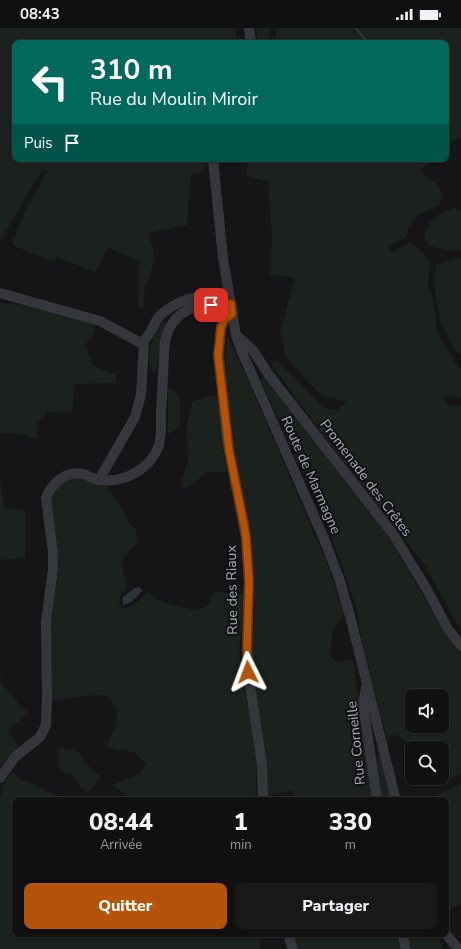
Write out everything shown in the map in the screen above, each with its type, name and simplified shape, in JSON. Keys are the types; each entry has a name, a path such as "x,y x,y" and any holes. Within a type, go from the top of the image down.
{"street":[{"path":"249,28 251,40"},
{"name":"Route de Marmagne","path":"213,162 223,258 236,335 242,352 324,538 339,578 375,712 395,797"},
{"path":"0,293 100,321 141,344 147,340 158,318 168,309 184,301 197,298 211,305"},
{"path":"0,778 15,757 40,737 46,726 46,622 53,569 53,553 46,498 53,485 66,475 74,473 83,474 99,480 113,481 129,477 145,466 158,445 165,348 168,330 181,313 197,306 211,305 232,309"},
{"name":"Rue des Riaux","path":"232,309 221,327 218,355 229,453 246,538 249,581 247,650 262,764 263,797"},
{"name":"Promenade des Crêtes","path":"236,335 252,349 269,375 393,534 426,588 448,629 461,646"},
{"path":"99,480 135,417 141,395 144,341"},
{"name":"Rue Corneille","path":"366,683 363,704 377,797"},
{"path":"289,937 293,949"},
{"path":"403,937 406,949"},
{"path":"448,937 458,949"}],"shaded area":[{"path":"0,28 235,28 237,40 12,40 12,162 205,162 204,172 191,174 187,225 149,233 155,260 145,287 143,308 138,307 139,261 107,247 96,272 57,257 53,261 12,245 25,211 48,170 43,169 12,220 2,240 0,238"},
{"path":"256,28 271,28 268,40 258,40"},
{"path":"276,28 461,28 461,138 449,143 449,40 276,40"},
{"path":"248,162 428,162 420,171 438,185 443,195 439,205 417,215 409,226 406,237 389,246 391,253 411,242 430,261 428,285 433,299 438,333 458,367 461,368 461,397 444,396 448,406 461,405 461,631 424,564 362,486 270,363 277,360 324,408 337,410 347,402 321,395 285,356 280,332 295,278 270,274 272,235 268,190 270,182 246,176"},
{"path":"455,208 461,210 461,251 429,246 424,236 429,225 439,214"},
{"path":"460,258 461,354 455,351 440,322 434,284 436,265"},
{"path":"0,303 28,306 96,323 91,339 85,343 93,366 115,375 117,383 75,384 72,413 47,412 37,423 37,439 15,433 0,434"},
{"path":"163,321 167,322 162,334 159,359 155,371 151,370 148,358 152,340"},
{"path":"227,335 252,389 329,568 344,615 333,631 330,655 336,662 353,659 373,797 294,797 293,790 267,796 258,707 250,653 255,609 252,559 247,521 231,445 225,354"},
{"path":"266,377 388,536 446,635 461,654 461,774 452,778 449,772 449,741 406,741 395,734 387,739 365,654 355,604 326,523 260,379"},
{"path":"168,388 176,391 180,399 180,424 175,430 168,434"},
{"path":"207,396 219,396 222,445 227,472 207,473 190,486 184,488 180,487 188,459 187,426 192,402"},
{"path":"72,477 106,486 116,499 131,525 136,529 138,542 124,556 122,565 127,589 120,594 119,603 122,608 136,603 147,591 155,599 175,606 194,610 208,606 214,591 246,595 239,649 243,683 255,735 257,762 256,795 251,797 130,797 112,785 140,774 146,764 136,753 125,750 117,751 106,746 112,735 117,716 114,705 110,700 106,696 101,695 52,701 51,627 59,564 50,500 57,486"},
{"path":"0,480 5,509 25,510 25,558 0,560"},
{"path":"140,587 142,591 138,596 131,602 123,605 123,597 135,588"},
{"path":"0,672 2,685 28,713 8,731 19,746 0,767"},
{"path":"57,748 74,750 81,754 85,763 101,777 89,793 79,785 72,774 67,775 59,766"},
{"path":"374,755 381,756 390,797 381,797"},
{"path":"12,772 19,779 34,784 59,797 12,797 12,937 261,937 260,949 0,949 0,799 4,783"},
{"path":"461,784 461,904 449,909 449,797 433,797"},
{"path":"294,937 397,937 401,949 297,949"},
{"path":"405,937 437,937 446,949 410,949"}],"waterway":[{"path":"356,28 366,40"}],"route":[{"path":"211,305 231,304 232,314 224,320 221,327 218,355 227,440 246,538 249,581 247,650 248,672"}]}
